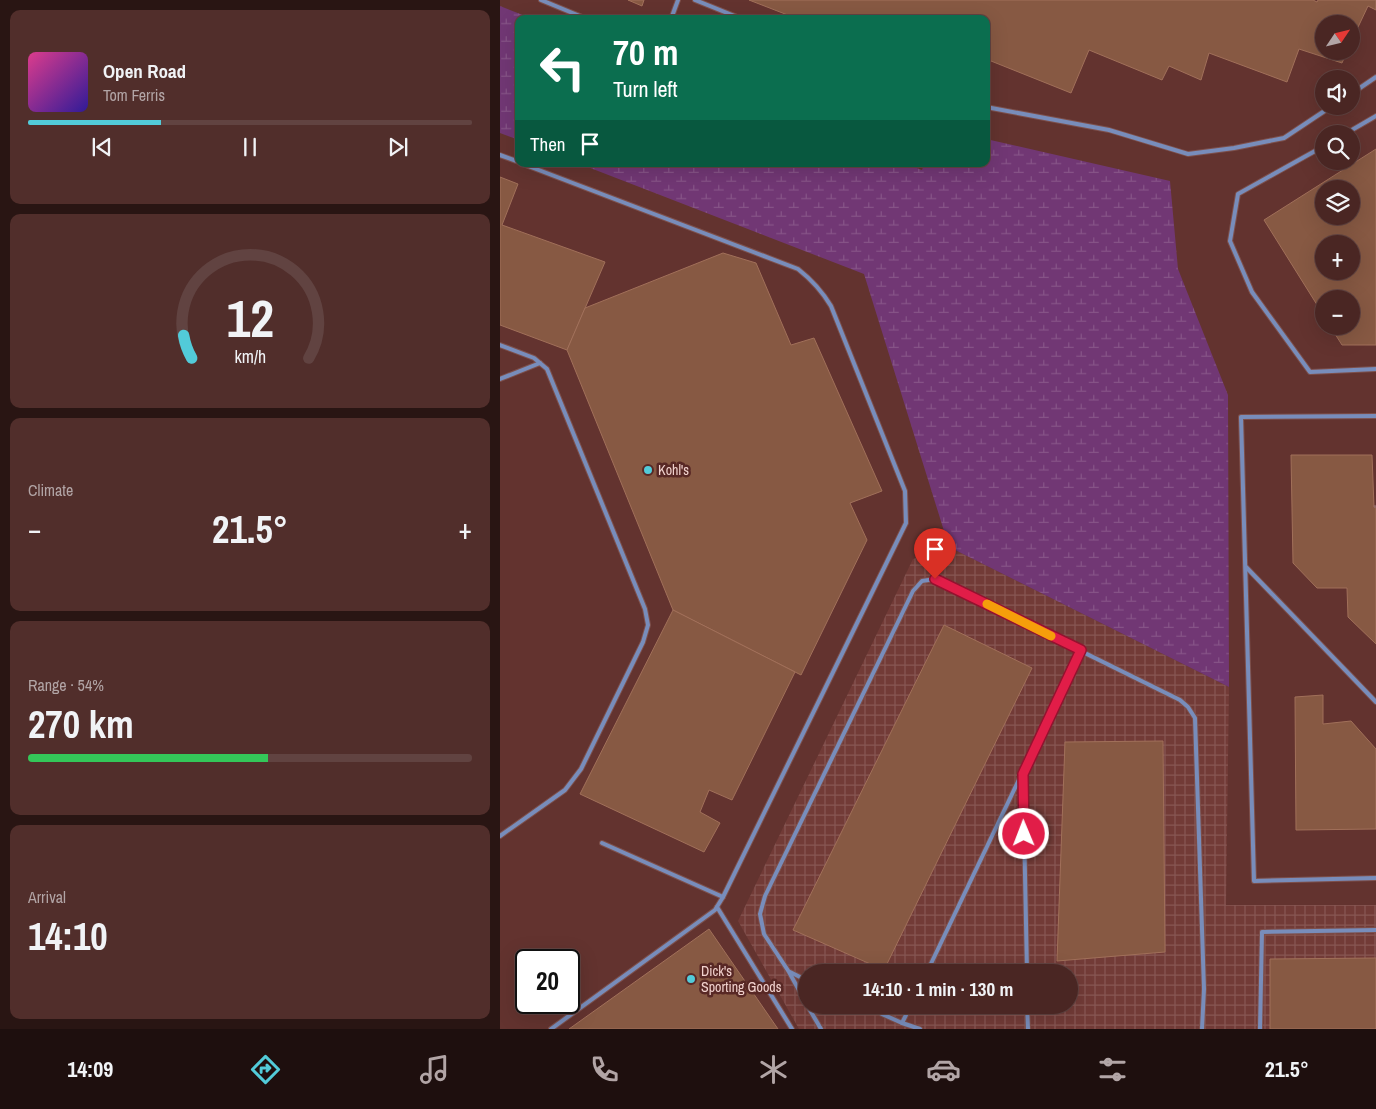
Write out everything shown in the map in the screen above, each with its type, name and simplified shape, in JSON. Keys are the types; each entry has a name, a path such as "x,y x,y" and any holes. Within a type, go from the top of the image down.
{"lane":[{"path":"541,0 577,15"},
{"path":"672,15 678,0"},
{"path":"695,0 732,15"},
{"path":"1360,88 1376,77"},
{"path":"990,108 1109,130 1188,154 1234,148 1284,138 1318,115"},
{"path":"1360,125 1376,116"},
{"path":"1315,151 1238,194 1230,241 1252,292 1310,372 1376,369"},
{"path":"500,155 515,161"},
{"path":"531,167 798,269 810,278 831,306 905,491 907,506 906,524 717,907 706,918 551,1029"},
{"path":"500,345 534,358 547,369 645,609 648,625 643,642 581,768 564,790 500,836"},
{"path":"500,379 540,363"},
{"path":"1376,416 1241,417 1254,881 1376,878"},
{"path":"1246,567 1376,702"},
{"path":"798,988 764,934 760,914 765,896 913,591 922,581 935,579 1180,700 1188,707 1195,718 1204,989 1202,1029"},
{"path":"931,964 1081,650"},
{"path":"1023,774 1027,964"},
{"path":"602,843 723,897"},
{"path":"717,907 792,1029"},
{"path":"1260,1029 1262,932 1376,930"},
{"path":"789,972 798,976"},
{"path":"812,1014 820,1029"},
{"path":"882,1014 920,1029"},
{"path":"902,1023 906,1014"},
{"path":"1027,1014 1028,1029"}],"shaded area":[{"path":"949,547 1229,687 1226,905 1376,905 1376,1029 799,1029 738,921 913,559"}],"green space":[{"path":"500,6 523,15 515,15 515,139 500,133"},
{"path":"990,140 1170,181 1178,269 1228,395 1229,687 949,547 864,274 588,167 914,167 922,170 923,167 990,167"}],"building":[{"path":"628,0 644,0 642,6"},
{"path":"749,0 1313,0 1317,2 1318,0 1376,0 1376,10 1368,6 1360,23 1360,15 1315,15 1315,54 1299,49 1287,82 1209,53 1201,80 1169,66 1162,80 1089,50 1071,93 990,61 990,15 788,15"},
{"path":"1333,60 1343,60 1342,63"},
{"path":"1376,149 1376,345 1342,345 1336,335 1360,335 1360,290 1315,290 1315,302 1264,220 1315,188 1315,225 1360,225 1360,180 1327,180 1343,170 1360,170 1360,159"},
{"path":"500,177 518,184 502,225 605,262 567,350 500,325"},
{"path":"723,253 756,263 791,345 814,338 882,491 850,503 867,540 801,675 673,610 567,350 585,308"},
{"path":"1291,455 1372,455 1374,507 1376,507 1376,644 1348,617 1347,588 1317,588 1293,563"},
{"path":"673,610 795,672 732,800 709,790 700,812 720,823 704,852 580,794"},
{"path":"944,625 1032,668 887,964 870,964 793,930"},
{"path":"1323,695 1323,724 1351,721 1376,749 1376,829 1296,830 1295,697"},
{"path":"1163,741 1165,952 1057,961 1065,742"},
{"name":"Dick's Sporting Goods","path":"709,929 778,1029 569,1029"},
{"path":"1376,958 1376,1029 1270,1029 1270,959"}],"slow traffic":[{"path":"987,604 1051,636"}],"place":[{"name":"Kohl's","path":"648,470"},
{"name":"Dick's Sporting Goods","path":"691,979"}],"route":[{"path":"935,579 1081,650 1023,774 1024,834"}]}
